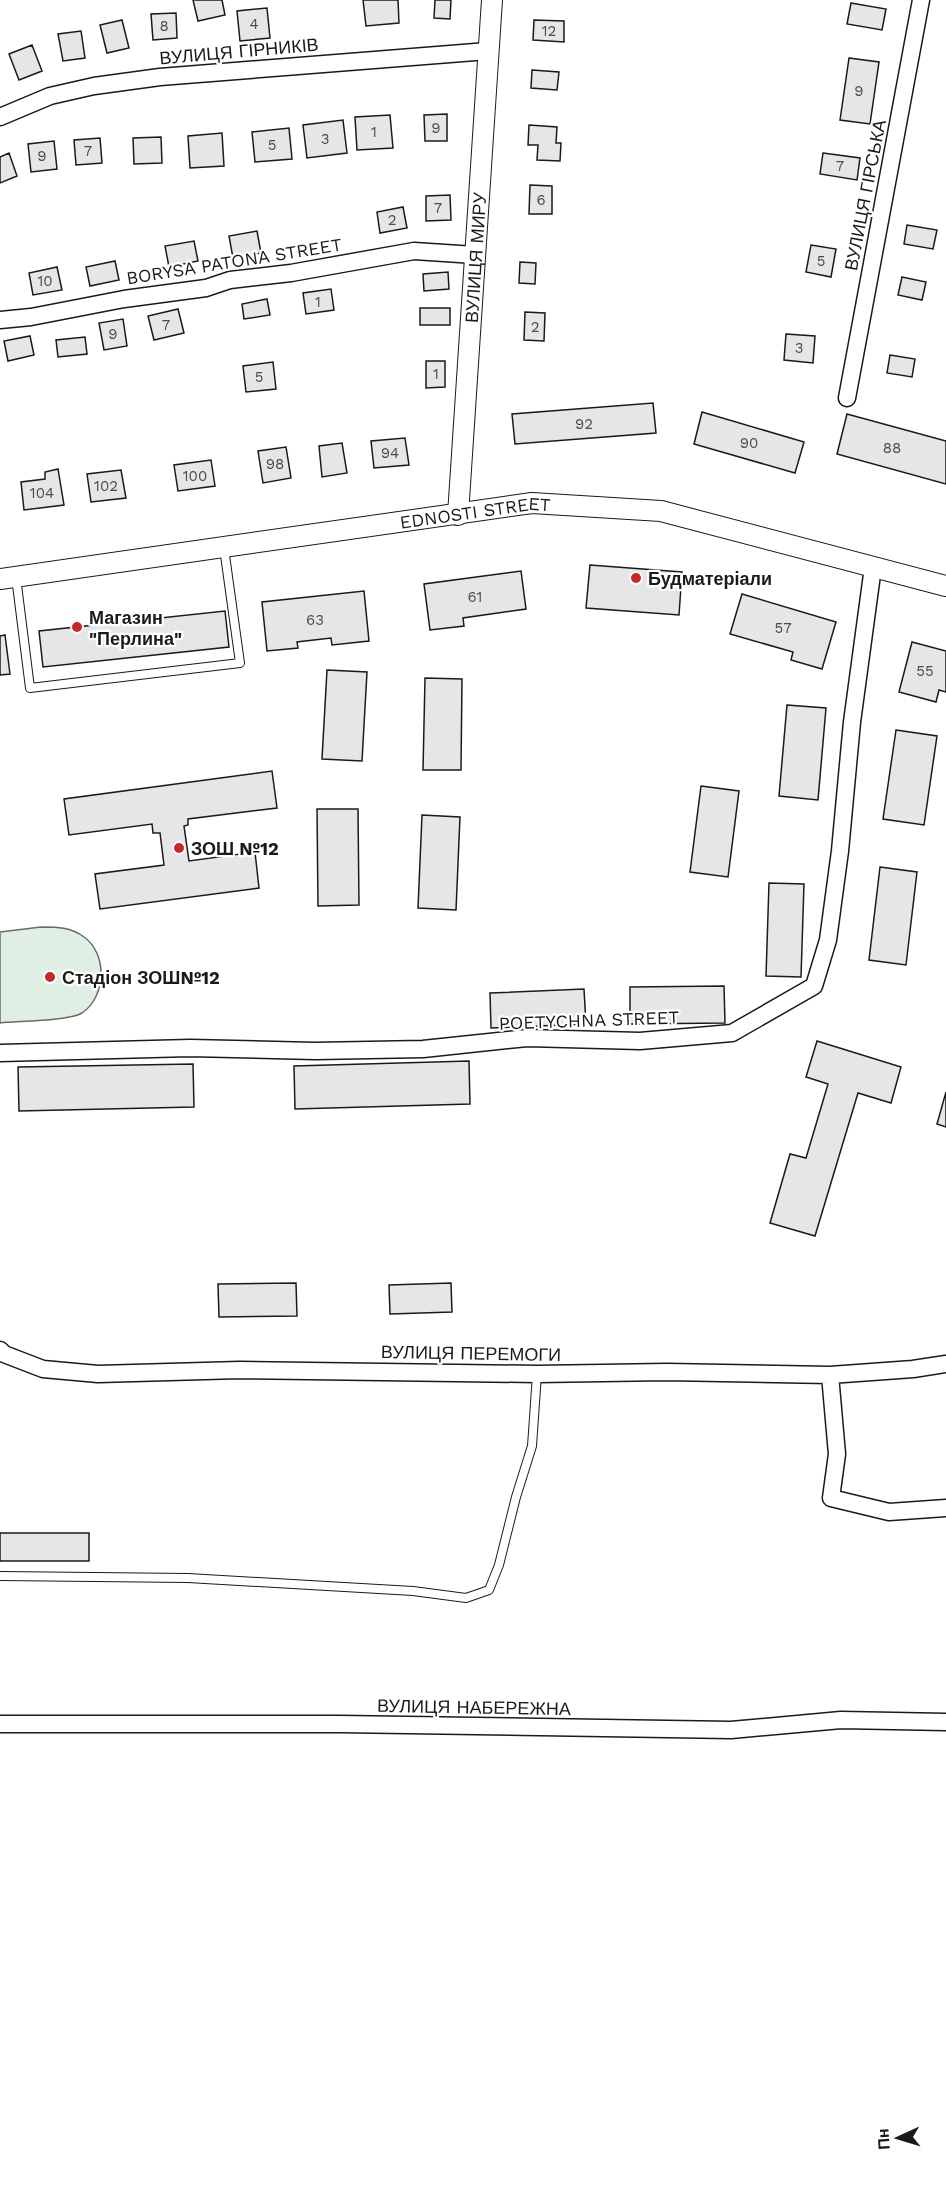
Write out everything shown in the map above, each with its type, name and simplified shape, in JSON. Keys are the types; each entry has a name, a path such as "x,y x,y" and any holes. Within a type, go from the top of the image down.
{"street":[{"name":"ВУЛИЦЯ МИРУ","path":"458,515 492,0"},
{"name":"ВУЛИЦЯ ГІРСЬКА","path":"847,398 921,0"},
{"name":"ВУЛИЦЯ ГІРНИКІВ","path":"0,117 50,96 127,81 488,51"},
{"name":"BORYSA PATONA STREET","path":"0,320 31,317 124,298 206,288 230,280 291,273 414,251 475,255"},
{"name":"EDNOSTI STREET","path":"8,578 458,515 532,502 661,511 946,586"},
{"name":"POETYCHNA STREET","path":"0,1053 190,1048 315,1051 423,1049 527,1038 640,1041 732,1033 814,986 826,949 840,851 852,722 873,567"},
{"name":"ВУЛИЦЯ ПЕРЕМОГИ","path":"0,1350 4,1354 43,1369 98,1374 240,1370 830,1375 913,1369 946,1364"},
{"path":"830,1375 837,1454 831,1498 889,1512 946,1508"},
{"name":"ВУЛИЦЯ НАБЕРЕЖНА","path":"0,1724 339,1724 731,1730 841,1720 946,1722"}],"lane":[{"path":"8,578 30,688 240,663 224,548"},
{"path":"0,1575 188,1578 413,1591 466,1598 489,1590 499,1565 532,1446 537,1374"}],"green space":[{"name":"Стадіон ЗОШ№12","path":"41,927 69,929 92,944 100,964 101,975 96,997 90,1006 75,1016 0,1023 0,932"}],"building":[{"path":"193,0 222,0 225,15 198,21"},
{"path":"363,0 398,0 399,23 366,26"},
{"path":"435,0 451,0 450,19 434,18"},
{"path":"851,3 886,9 882,30 847,24"},
{"path":"267,8 270,38 240,41 237,11"},
{"path":"176,13 177,38 153,40 151,14"},
{"path":"122,20 129,48 107,53 100,25"},
{"path":"534,20 564,21 564,42 533,40"},
{"path":"81,31 85,58 63,61 58,34"},
{"path":"32,45 42,71 19,80 9,54"},
{"path":"849,58 879,62 870,124 840,120"},
{"path":"532,70 559,72 557,90 531,88"},
{"path":"447,114 447,141 425,141 424,115"},
{"path":"390,115 393,148 357,150 355,117"},
{"path":"343,120 347,153 307,158 303,125"},
{"path":"529,125 557,127 556,143 561,143 560,161 537,160 538,145 528,145"},
{"path":"289,128 292,159 255,162 252,132"},
{"path":"222,133 224,166 190,168 188,136"},
{"path":"161,137 162,163 134,164 133,138"},
{"path":"100,138 102,163 76,165 74,140"},
{"path":"54,141 57,169 31,172 28,144"},
{"path":"9,153 17,176 0,183 0,157"},
{"path":"823,153 860,158 857,180 820,174"},
{"path":"530,185 552,186 552,214 529,214"},
{"path":"450,195 451,220 426,221 426,196"},
{"path":"403,207 407,228 380,233 377,212"},
{"path":"907,225 937,230 933,249 904,244"},
{"path":"257,231 261,253 233,258 229,236"},
{"path":"194,241 198,261 169,267 165,246"},
{"path":"811,245 836,249 831,277 806,272"},
{"path":"115,261 119,280 90,286 86,267"},
{"path":"520,262 536,263 535,284 519,283"},
{"path":"57,267 62,290 33,295 29,273"},
{"path":"448,272 449,289 424,291 423,274"},
{"path":"902,277 926,282 922,300 898,295"},
{"path":"331,289 334,310 306,314 303,293"},
{"path":"267,299 270,315 244,319 242,304"},
{"path":"420,308 450,308 450,325 420,325"},
{"path":"178,309 184,333 154,340 148,316"},
{"path":"525,312 545,313 544,341 524,340"},
{"path":"123,319 127,346 104,350 99,323"},
{"path":"786,334 815,336 813,363 784,360"},
{"path":"30,336 34,355 8,361 4,341"},
{"path":"85,337 87,354 58,357 56,340"},
{"path":"890,355 915,359 912,377 887,373"},
{"path":"426,361 445,361 445,387 426,388"},
{"path":"273,362 276,389 246,392 243,366"},
{"path":"653,403 656,433 515,444 512,414"},
{"path":"702,412 804,442 795,473 694,444"},
{"path":"847,414 946,441 946,484 837,454"},
{"path":"405,438 409,465 374,468 371,441"},
{"path":"342,443 347,473 322,477 319,446"},
{"path":"286,447 291,478 263,483 258,451"},
{"path":"211,460 215,486 178,491 174,465"},
{"path":"58,469 64,505 24,510 21,482 45,479 45,472"},
{"path":"121,470 126,498 91,502 87,474"},
{"path":"590,565 682,572 679,615 586,608"},
{"path":"521,571 526,609 463,618 464,626 430,630 424,584"},
{"path":"364,591 369,641 332,645 331,638 297,642 298,648 267,651 262,602"},
{"path":"742,594 836,622 822,669 791,660 793,652 730,634"},
{"path":"225,611 229,647 43,667 39,631"},
{"path":"5,635 10,674 0,675 0,636"},
{"path":"912,642 946,651 946,692 939,690 936,702 899,692"},
{"path":"327,670 367,672 362,761 322,759"},
{"path":"425,678 462,679 461,770 423,770"},
{"path":"787,705 826,708 818,800 779,796"},
{"path":"896,730 937,736 924,825 883,819"},
{"name":"ЗОШ №12","path":"272,771 277,808 188,819 188,825 184,826 189,861 255,852 259,888 100,909 95,874 164,865 160,833 153,833 152,824 69,835 64,799"},
{"path":"701,786 739,791 728,877 690,872"},
{"path":"317,809 358,809 359,905 318,906"},
{"path":"422,815 460,817 456,910 418,908"},
{"path":"880,867 917,872 906,965 869,960"},
{"path":"769,883 804,884 801,977 766,976"},
{"path":"724,986 725,1023 630,1024 630,987"},
{"path":"584,989 586,1024 491,1028 490,993"},
{"path":"817,1041 901,1067 891,1103 858,1093 815,1236 770,1223 790,1154 806,1158 828,1084 806,1077"},
{"path":"469,1061 470,1104 295,1109 294,1066"},
{"path":"193,1064 194,1107 19,1111 18,1067"},
{"path":"946,1092 946,1127 937,1124"},
{"path":"296,1283 297,1316 219,1317 218,1284"},
{"path":"451,1283 452,1312 390,1314 389,1285"},
{"path":"0,1533 89,1533 89,1561 0,1561"}],"place":[{"name":"Будматеріали","path":"636,578"},
{"name":"Магазин \"Перлина\"","path":"77,627"},
{"name":"ЗОШ №12","path":"179,848"},
{"name":"Стадіон ЗОШ№12","path":"50,977"}]}
